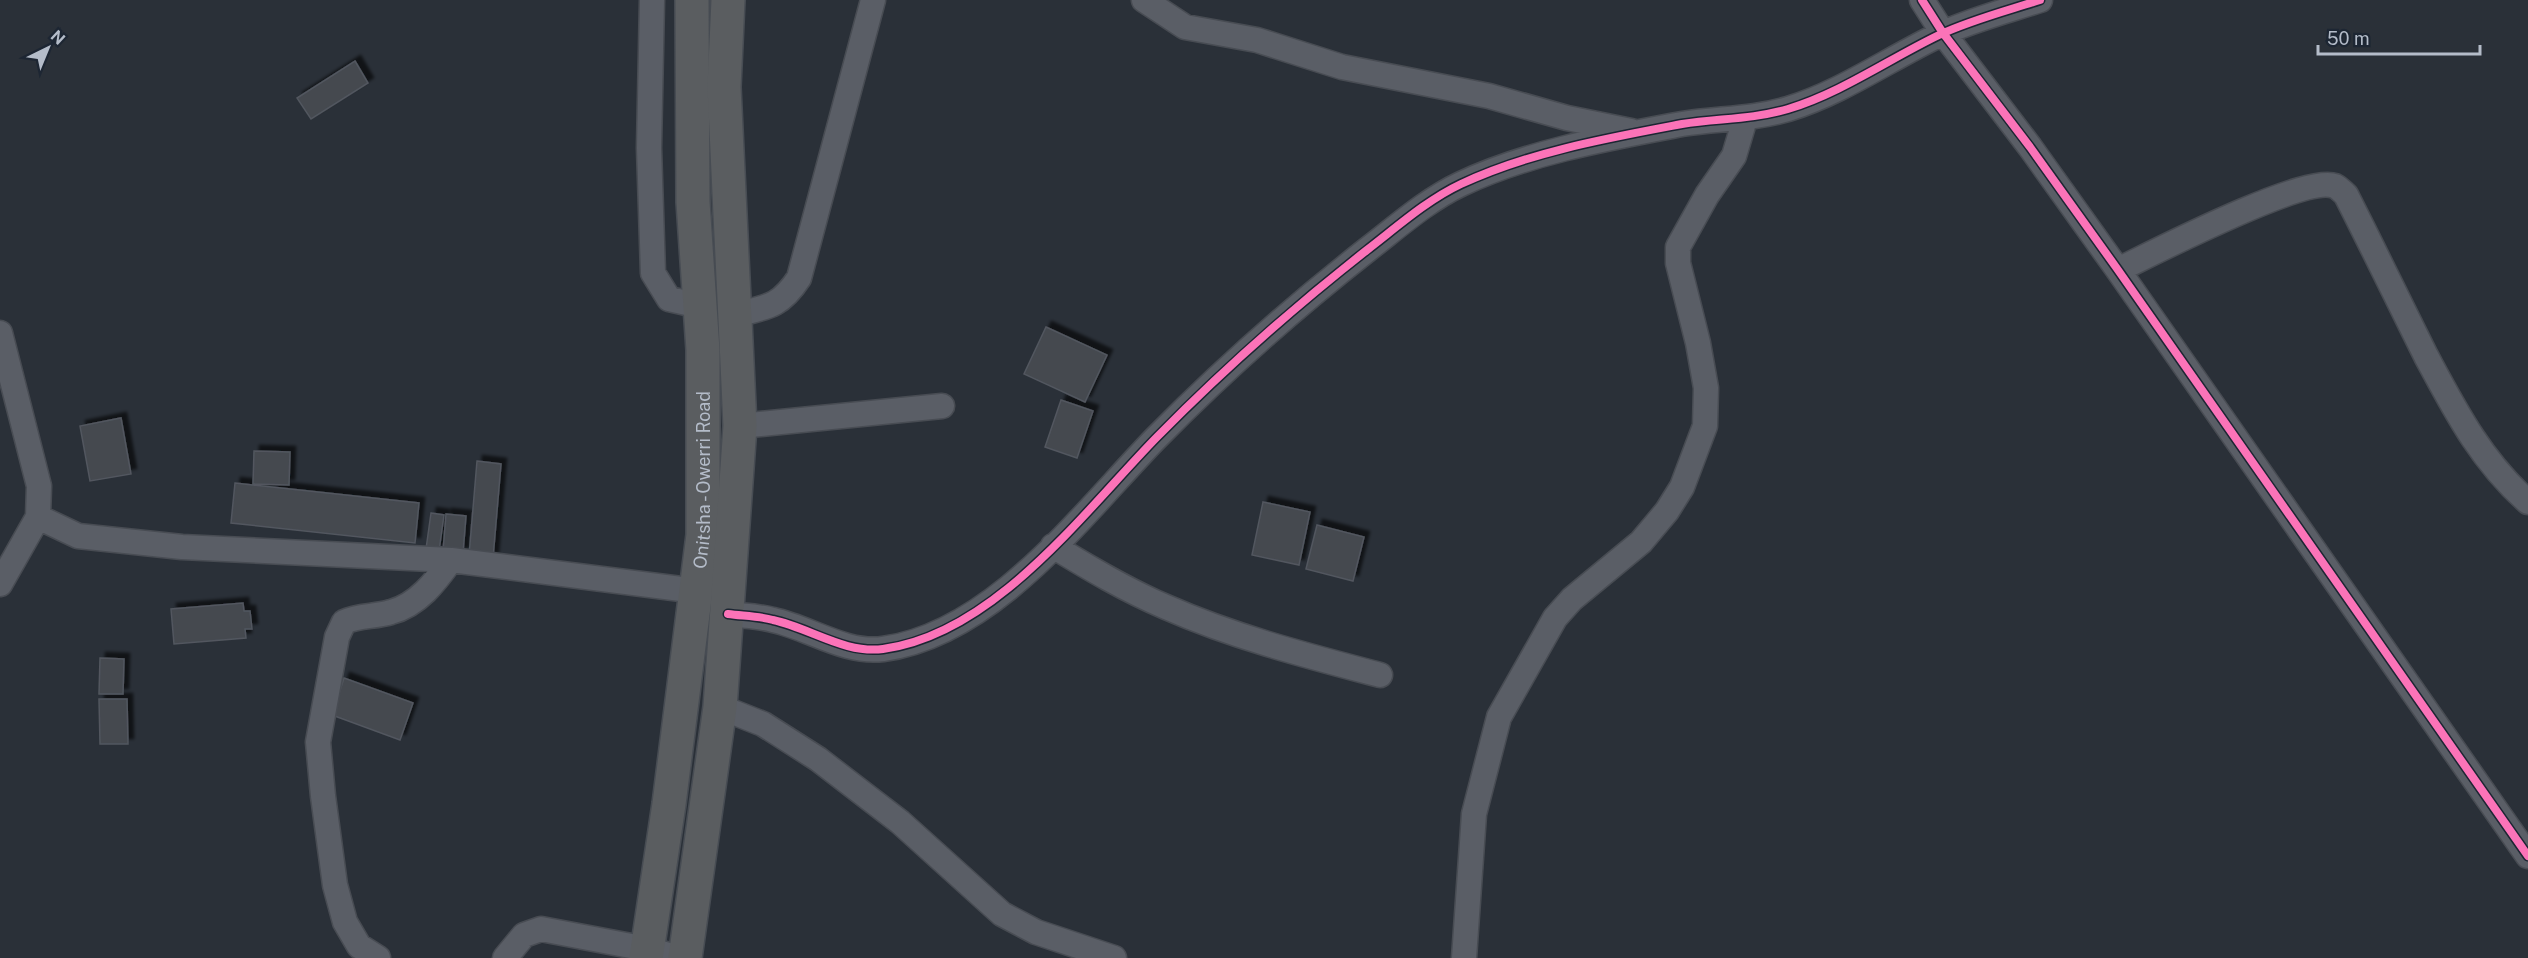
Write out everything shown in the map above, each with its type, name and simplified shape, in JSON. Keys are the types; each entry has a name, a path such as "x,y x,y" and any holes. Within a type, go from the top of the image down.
{"highway":[{"name":"Onitsha - Owerri Road","path":"646,954 697,591 703,523 703,350 693,202 692,0"},
{"name":"Onitsha - Owerri Road","path":"685,958 720,707 740,426 724,87 728,0"}],"street":[{"path":"652,0 649,148 653,273 669,299 700,306"},
{"path":"735,315 773,306 787,297 799,278 873,0"},
{"path":"1144,0 1185,27 1257,40 1342,67 1489,96 1567,118 1641,133"},
{"path":"1922,0 1943,33 2030,147 2118,270 2528,856"},
{"path":"728,614 773,620 843,645 879,650 922,641 960,623 1008,588 1053,546 1210,383 1346,266 1416,212 1460,184 1550,151 1686,123 1744,119 1790,108 1824,94 1943,33 2040,0"},
{"path":"1464,958 1474,814 1499,717 1554,618 1572,599 1641,543 1667,511 1682,487 1705,426 1706,388 1698,343 1678,263 1678,247 1701,205 1734,156 1744,119"},
{"path":"2118,270 2255,204 2322,186 2335,186 2346,195 2460,419 2487,460 2505,482 2528,502"},
{"path":"0,333 39,486 38,517 0,584"},
{"path":"740,426 942,406"},
{"path":"38,517 78,536 182,547 451,560 697,591"},
{"path":"1053,546 1100,575 1166,607 1272,645 1380,675"},
{"path":"378,958 359,946 345,922 335,885 318,742 330,672 337,637 344,622 354,618 393,612 429,590 451,560"},
{"path":"720,707 763,724 818,759 900,822 1002,914 1036,932 1114,958"},
{"path":"505,958 524,935 541,929 646,954 680,958"}],"building":[{"path":"355,61 368,83 311,119 297,98"},
{"path":"1046,327 1107,355 1085,402 1024,374"},
{"path":"1061,400 1093,411 1077,458 1045,447"},
{"path":"121,418 131,474 90,481 80,426"},
{"path":"254,451 290,452 289,485 253,484"},
{"path":"477,461 501,464 493,558 469,556"},
{"path":"235,483 419,503 415,543 231,523"},
{"path":"1263,502 1310,512 1299,565 1252,555"},
{"path":"431,513 444,515 439,551 426,549"},
{"path":"446,514 466,516 463,553 443,551"},
{"path":"1317,525 1364,537 1353,581 1306,569"},
{"path":"243,603 244,611 250,611 252,629 245,629 246,638 174,644 171,609"},
{"path":"100,658 124,659 123,694 99,694"},
{"path":"344,678 413,703 400,740 332,715"},
{"path":"99,699 127,699 128,744 100,744"}],"cycle path":[{"path":"1922,0 1943,33 2030,147 2118,270 2528,856"},
{"path":"728,614 773,620 841,644 869,650 924,639 962,620 999,596 1066,534 1156,438 1232,364 1339,272 1412,214 1448,190 1514,163 1569,147 1682,124 1748,117 1788,109 1846,85 1920,44 1951,30 2040,0"}]}
